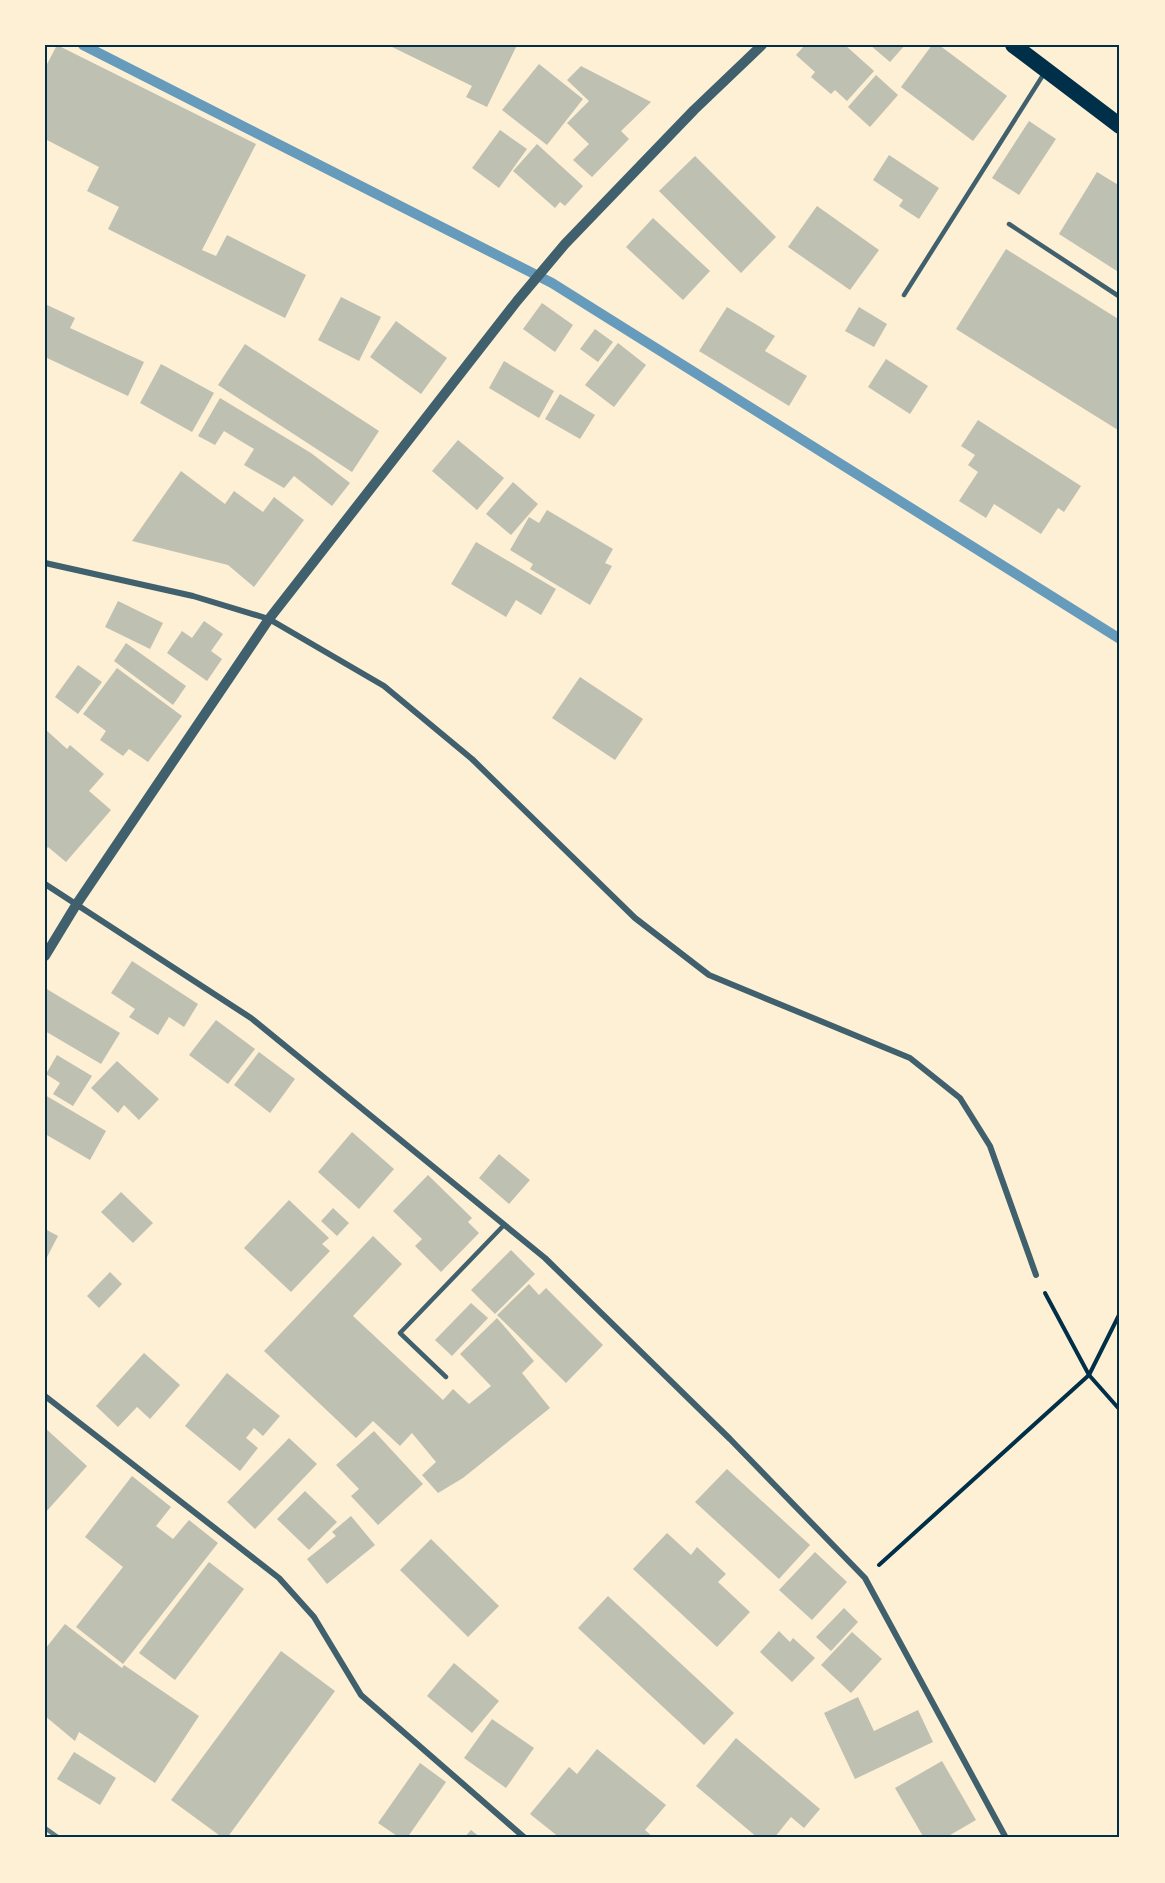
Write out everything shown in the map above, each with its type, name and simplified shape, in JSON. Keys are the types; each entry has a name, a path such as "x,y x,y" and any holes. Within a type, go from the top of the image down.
{"highway":[{"path":"1013,45 1120,126"}],"street":[{"path":"45,956 76,905 269,619 523,295 553,259 686,118 762,45"},
{"path":"45,563 193,596 269,619 384,686 472,759 634,918 709,975 910,1058 960,1098 990,1146 1036,1275"},
{"path":"45,884 251,1018 545,1258 579,1291 865,1578 1006,1838"},
{"path":"45,1396 279,1578 314,1617 361,1695 525,1838"}],"lane":[{"path":"904,296 1046,70"},
{"path":"1009,224 1120,297"},
{"path":"446,1377 400,1332 504,1225"}],"path":[{"path":"1036,1275 1089,1375 1120,1410"},
{"path":"865,1578 1089,1375 1120,1313"}],"building":[{"path":"57,45 256,144 202,250 216,256 227,235 306,275 285,318 108,229 119,207 87,191 99,167 45,139 45,68"},
{"path":"388,45 517,45 487,107 466,97 472,86"},
{"path":"805,45 845,45 874,71 847,101 835,90 831,94 811,77 815,72 796,55"},
{"path":"870,45 905,45 890,62"},
{"path":"932,45 939,45 1007,96 973,141 901,87"},
{"path":"539,64 583,99 547,145 502,110"},
{"path":"581,66 651,102 621,131 629,139 592,177 573,160 589,144 567,123 589,101 567,80"},
{"path":"876,75 898,95 870,127 848,107"},
{"path":"1029,121 1056,139 1019,195 992,178"},
{"path":"500,130 527,149 499,188 472,168"},
{"path":"537,144 583,186 565,206 560,202 555,208 513,171"},
{"path":"889,155 939,188 919,219 899,206 903,200 873,180"},
{"path":"695,156 776,237 741,273 659,191"},
{"path":"1097,172 1120,186 1120,273 1059,234"},
{"path":"817,206 879,250 850,290 788,247"},
{"path":"653,218 710,271 683,300 626,247"},
{"path":"1006,249 1120,320 1120,426 1118,430 956,329"},
{"path":"341,297 381,317 359,361 318,340"},
{"path":"542,303 573,325 555,352 523,329"},
{"path":"45,304 75,318 70,328 144,362 128,396 45,357"},
{"path":"727,307 775,336 765,351 807,376 789,406 699,351"},
{"path":"859,307 887,324 874,347 845,331"},
{"path":"396,321 447,358 421,394 370,357"},
{"path":"595,329 613,342 598,362 580,349"},
{"path":"618,343 646,365 614,407 585,385"},
{"path":"245,344 379,431 352,472 218,385"},
{"path":"886,359 928,386 910,414 868,387"},
{"path":"504,361 554,391 539,418 489,388"},
{"path":"161,364 214,393 192,432 140,403"},
{"path":"560,394 595,415 580,439 545,419"},
{"path":"220,398 311,453 350,483 332,506 294,476 284,488 244,465 254,449 224,431 215,445 198,436"},
{"path":"978,420 1081,486 1064,512 1058,508 1041,534 994,504 986,518 959,501 978,472 968,465 975,455 961,446"},
{"path":"458,440 504,478 477,510 432,471"},
{"path":"181,471 225,504 234,491 263,512 274,497 304,520 254,587 228,565 132,541"},
{"path":"513,482 538,504 511,535 486,514"},
{"path":"547,510 613,549 605,563 612,566 590,605 530,569 533,564 510,550 529,517 539,523"},
{"path":"476,542 556,589 541,615 516,600 506,617 451,584"},
{"path":"118,601 163,623 150,649 105,627"},
{"path":"204,621 223,634 211,651 222,659 207,681 167,653 182,631 192,638"},
{"path":"126,643 186,686 173,705 114,661"},
{"path":"78,665 102,682 78,714 55,697"},
{"path":"117,668 182,716 148,762 129,749 123,756 100,740 106,731 83,714"},
{"path":"580,677 643,719 615,760 552,718"},
{"path":"45,729 67,749 70,745 104,774 89,791 111,810 66,862 48,847 45,851"},
{"path":"132,961 198,1004 184,1027 169,1017 158,1035 129,1017 135,1009 111,993"},
{"path":"45,988 120,1033 101,1064 45,1031"},
{"path":"216,1020 255,1049 228,1084 189,1055"},
{"path":"259,1052 295,1079 270,1113 234,1085"},
{"path":"57,1055 92,1076 73,1106 53,1094 60,1083 46,1074"},
{"path":"117,1061 159,1099 139,1120 124,1105 118,1113 91,1088"},
{"path":"45,1095 106,1131 90,1160 45,1134"},
{"path":"352,1132 394,1169 359,1209 318,1172"},
{"path":"499,1154 530,1180 509,1204 479,1178"},
{"path":"428,1175 472,1218 468,1222 479,1233 441,1272 415,1246 422,1239 393,1211"},
{"path":"121,1192 153,1223 133,1243 101,1212"},
{"path":"289,1200 329,1238 322,1244 330,1251 291,1292 244,1248"},
{"path":"333,1208 349,1223 337,1236 321,1221"},
{"path":"45,1229 58,1236 45,1261"},
{"path":"373,1236 402,1264 353,1316 443,1400 453,1389 469,1404 491,1386 460,1354 497,1318 534,1361 522,1373 550,1408 463,1478 438,1493 422,1475 436,1462 412,1433 400,1446 373,1421 356,1438 264,1351"},
{"path":"511,1250 535,1274 495,1314 471,1290"},
{"path":"110,1272 122,1284 99,1308 87,1296"},
{"path":"529,1284 539,1295 546,1288 603,1345 566,1383 497,1315"},
{"path":"471,1303 488,1318 452,1356 435,1340"},
{"path":"144,1353 180,1385 150,1419 137,1407 118,1427 96,1406"},
{"path":"227,1373 280,1416 263,1436 254,1428 246,1438 258,1448 240,1471 185,1426"},
{"path":"45,1428 87,1466 45,1513"},
{"path":"374,1431 423,1484 378,1525 351,1496 359,1489 336,1465"},
{"path":"289,1438 317,1464 255,1529 227,1502"},
{"path":"727,1469 810,1545 779,1579 695,1502"},
{"path":"132,1476 171,1507 156,1526 173,1539 189,1520 218,1543 123,1664 76,1627 123,1567 85,1537"},
{"path":"305,1491 337,1522 309,1550 277,1519"},
{"path":"351,1516 375,1545 327,1584 307,1559 336,1536 332,1532"},
{"path":"667,1533 691,1555 697,1547 726,1574 718,1582 750,1612 717,1647 633,1569"},
{"path":"431,1539 499,1606 468,1637 400,1570"},
{"path":"815,1552 847,1582 812,1620 779,1590"},
{"path":"209,1562 244,1589 175,1680 139,1653"},
{"path":"608,1596 734,1713 704,1745 578,1628"},
{"path":"844,1608 858,1622 831,1651 816,1637"},
{"path":"65,1624 122,1668 124,1665 199,1716 155,1783 79,1732 75,1741 45,1716 45,1649"},
{"path":"779,1631 790,1642 793,1638 815,1658 792,1682 760,1652"},
{"path":"852,1632 882,1659 851,1693 821,1665"},
{"path":"281,1651 335,1691 227,1838 223,1838 171,1800"},
{"path":"454,1663 499,1701 472,1733 427,1696"},
{"path":"858,1697 874,1731 918,1710 933,1742 855,1779 824,1713"},
{"path":"492,1719 534,1748 506,1788 464,1758"},
{"path":"736,1738 820,1809 804,1828 791,1817 774,1838 758,1838 696,1786"},
{"path":"597,1749 666,1805 645,1830 654,1838 560,1838 530,1814 569,1767 577,1774"},
{"path":"74,1752 116,1778 100,1805 57,1779"},
{"path":"942,1761 976,1820 945,1838 924,1838 895,1788"},
{"path":"420,1763 446,1782 407,1838 400,1838 378,1823"},
{"path":"471,1830 481,1838 464,1838"}],"waterway":[{"path":"83,45 552,283 1120,639"}],"railway":[{"path":"45,1828 59,1838"}]}
